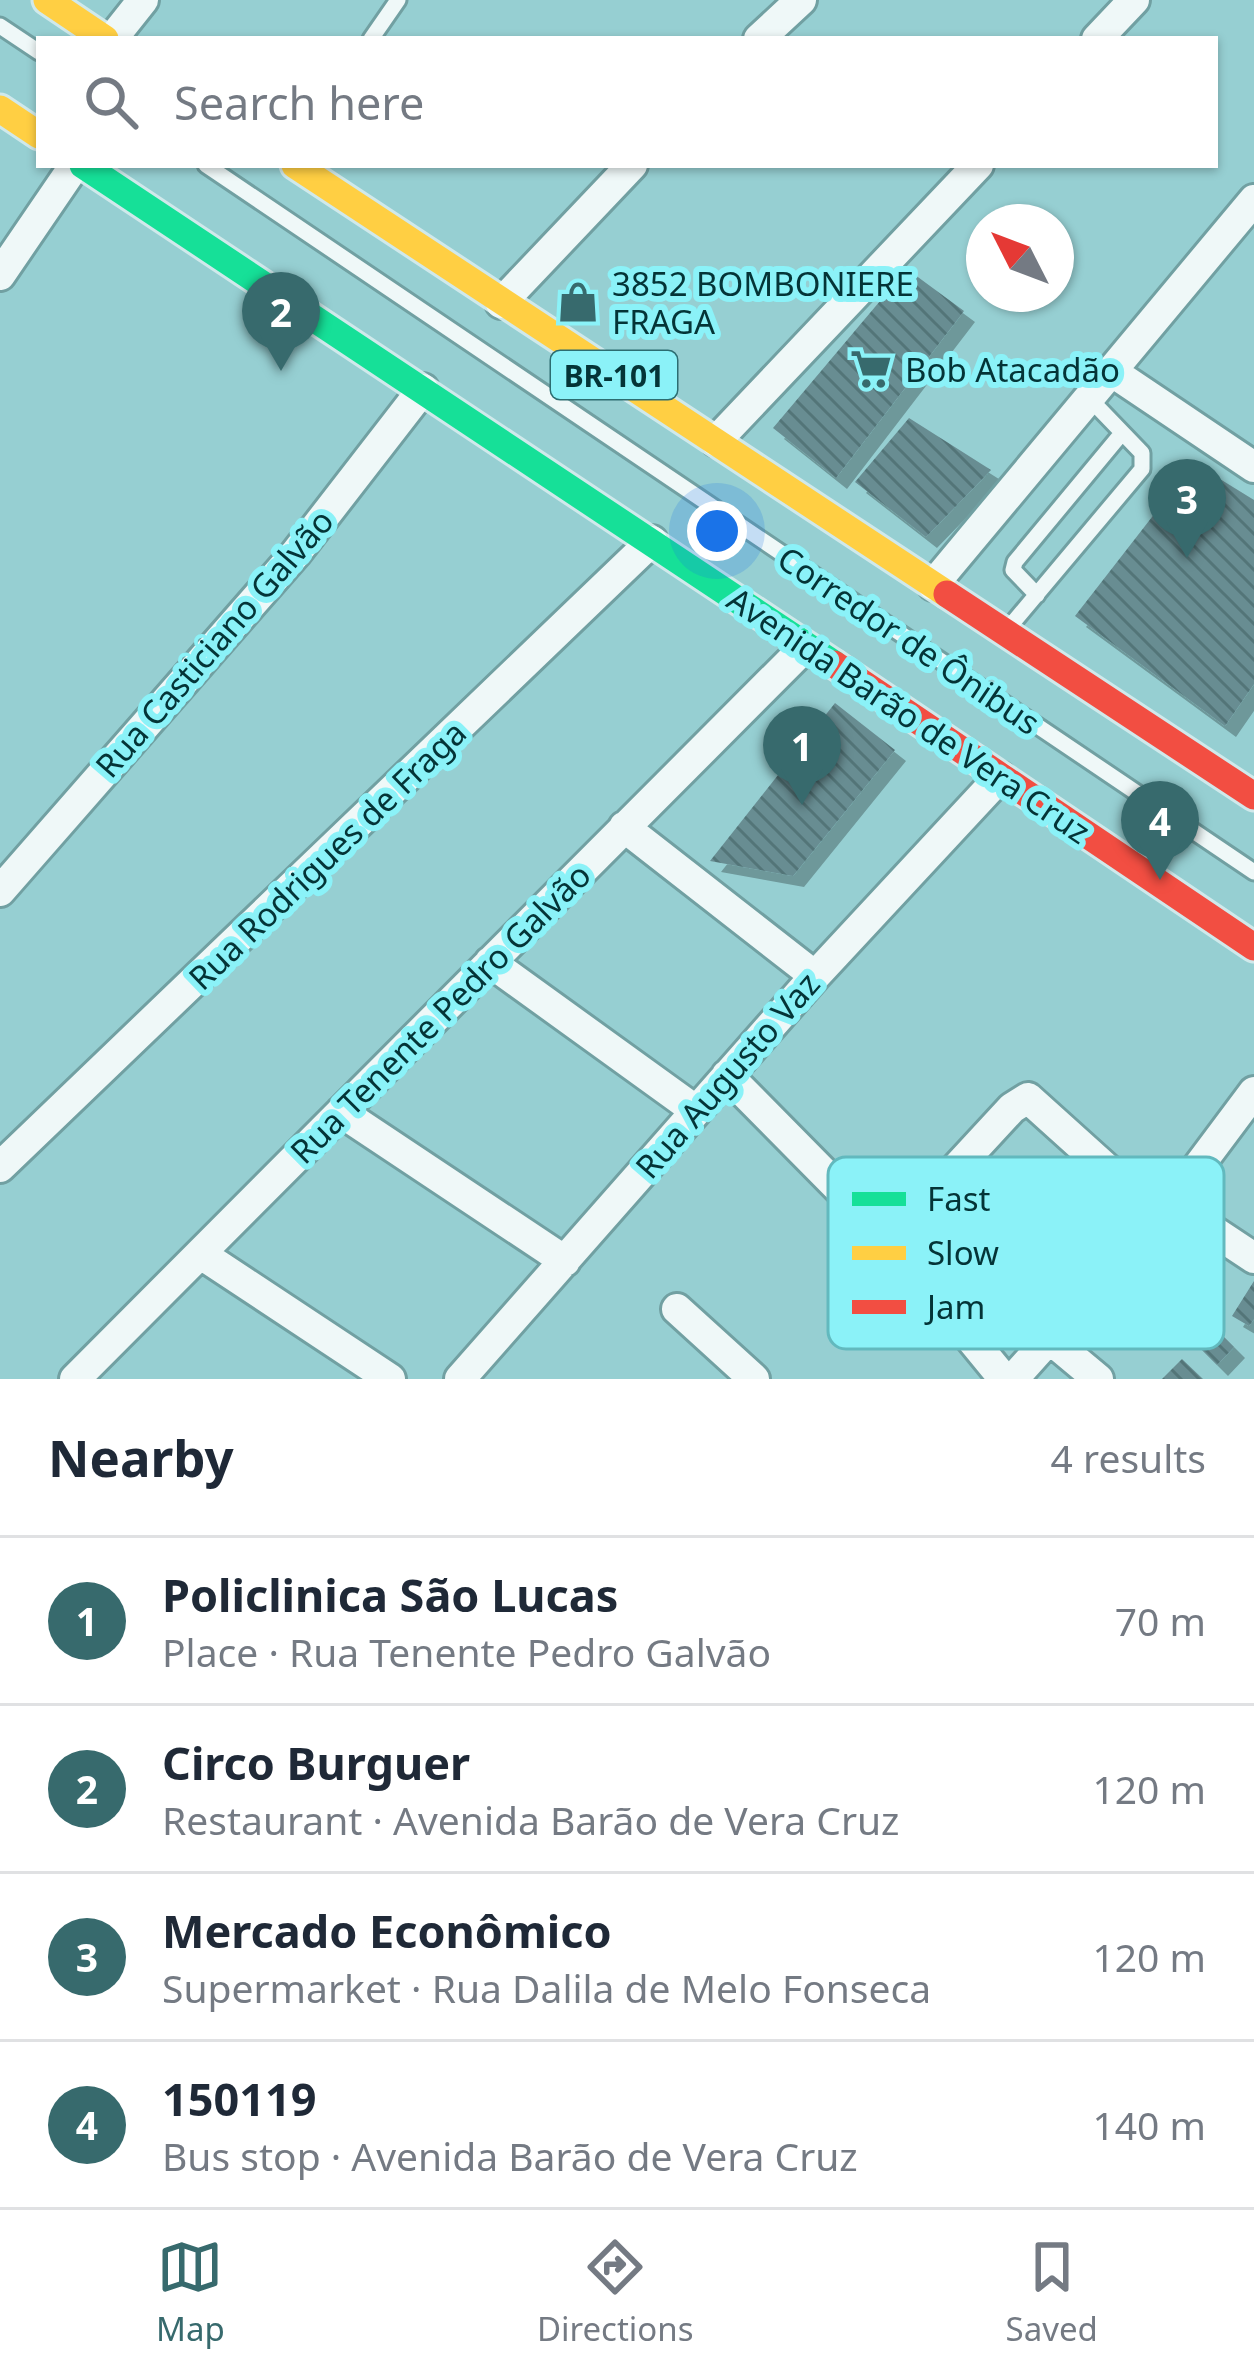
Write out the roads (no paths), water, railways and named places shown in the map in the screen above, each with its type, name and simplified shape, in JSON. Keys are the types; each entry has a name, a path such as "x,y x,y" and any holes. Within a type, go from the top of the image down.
{"highway":[{"path":"56,3 104,36"},
{"path":"0,109 36,133"},
{"name":"Avenida Barão de Vera Cruz","path":"84,168 652,541 1254,947"},
{"name":"BR-101","path":"299,168 1254,796"}],"street":[{"path":"111,36 143,0"},
{"path":"762,36 800,0"},
{"path":"1100,36 1134,0"},
{"path":"0,275 77,168"},
{"path":"501,303 629,168"},
{"path":"716,441 974,168"},
{"path":"933,585 1254,200"},
{"path":"1112,371 1254,467"},
{"name":"Rua Casticiano Galvão","path":"0,891 296,553 423,389"},
{"name":"Rua Rodrigues de Fraga","path":"0,1167 652,541"},
{"name":"Rua Tenente Pedro Galvão","path":"75,1379 805,647"},
{"name":"Rua Augusto Vaz","path":"460,1379 815,976 1000,777"},
{"path":"624,827 815,976"},
{"path":"490,962 695,1110"},
{"path":"727,1075 828,1177"},
{"path":"1205,1157 1254,1093"},
{"path":"967,1157 1023,1099 1033,1101 1101,1157"},
{"path":"341,1112 565,1262"},
{"path":"1224,1241 1254,1258"},
{"path":"201,1254 390,1379"},
{"path":"677,1309 754,1379"},
{"path":"983,1349 1008,1379 1040,1349"},
{"path":"1062,1349 1098,1379"}],"lane":[{"path":"373,36 398,0"},
{"path":"0,26 36,50"},
{"name":"Corredor de Ônibus","path":"210,168 1254,872"},
{"path":"1005,632 1142,469 1145,457 1089,398"},
{"path":"1037,595 1013,571 1016,562 1122,433"}],"place":[{"name":"3852 BOMBONIERE FRAGA","path":"578,302"},
{"name":"Bob Atacadão","path":"871,369"},
{"name":"Circo Burguer","path":"281,371"},
{"name":"Mercado Econômico","path":"1187,558"},
{"name":"Policlinica São Lucas","path":"802,805"},
{"name":"150119","path":"1160,880"}]}
